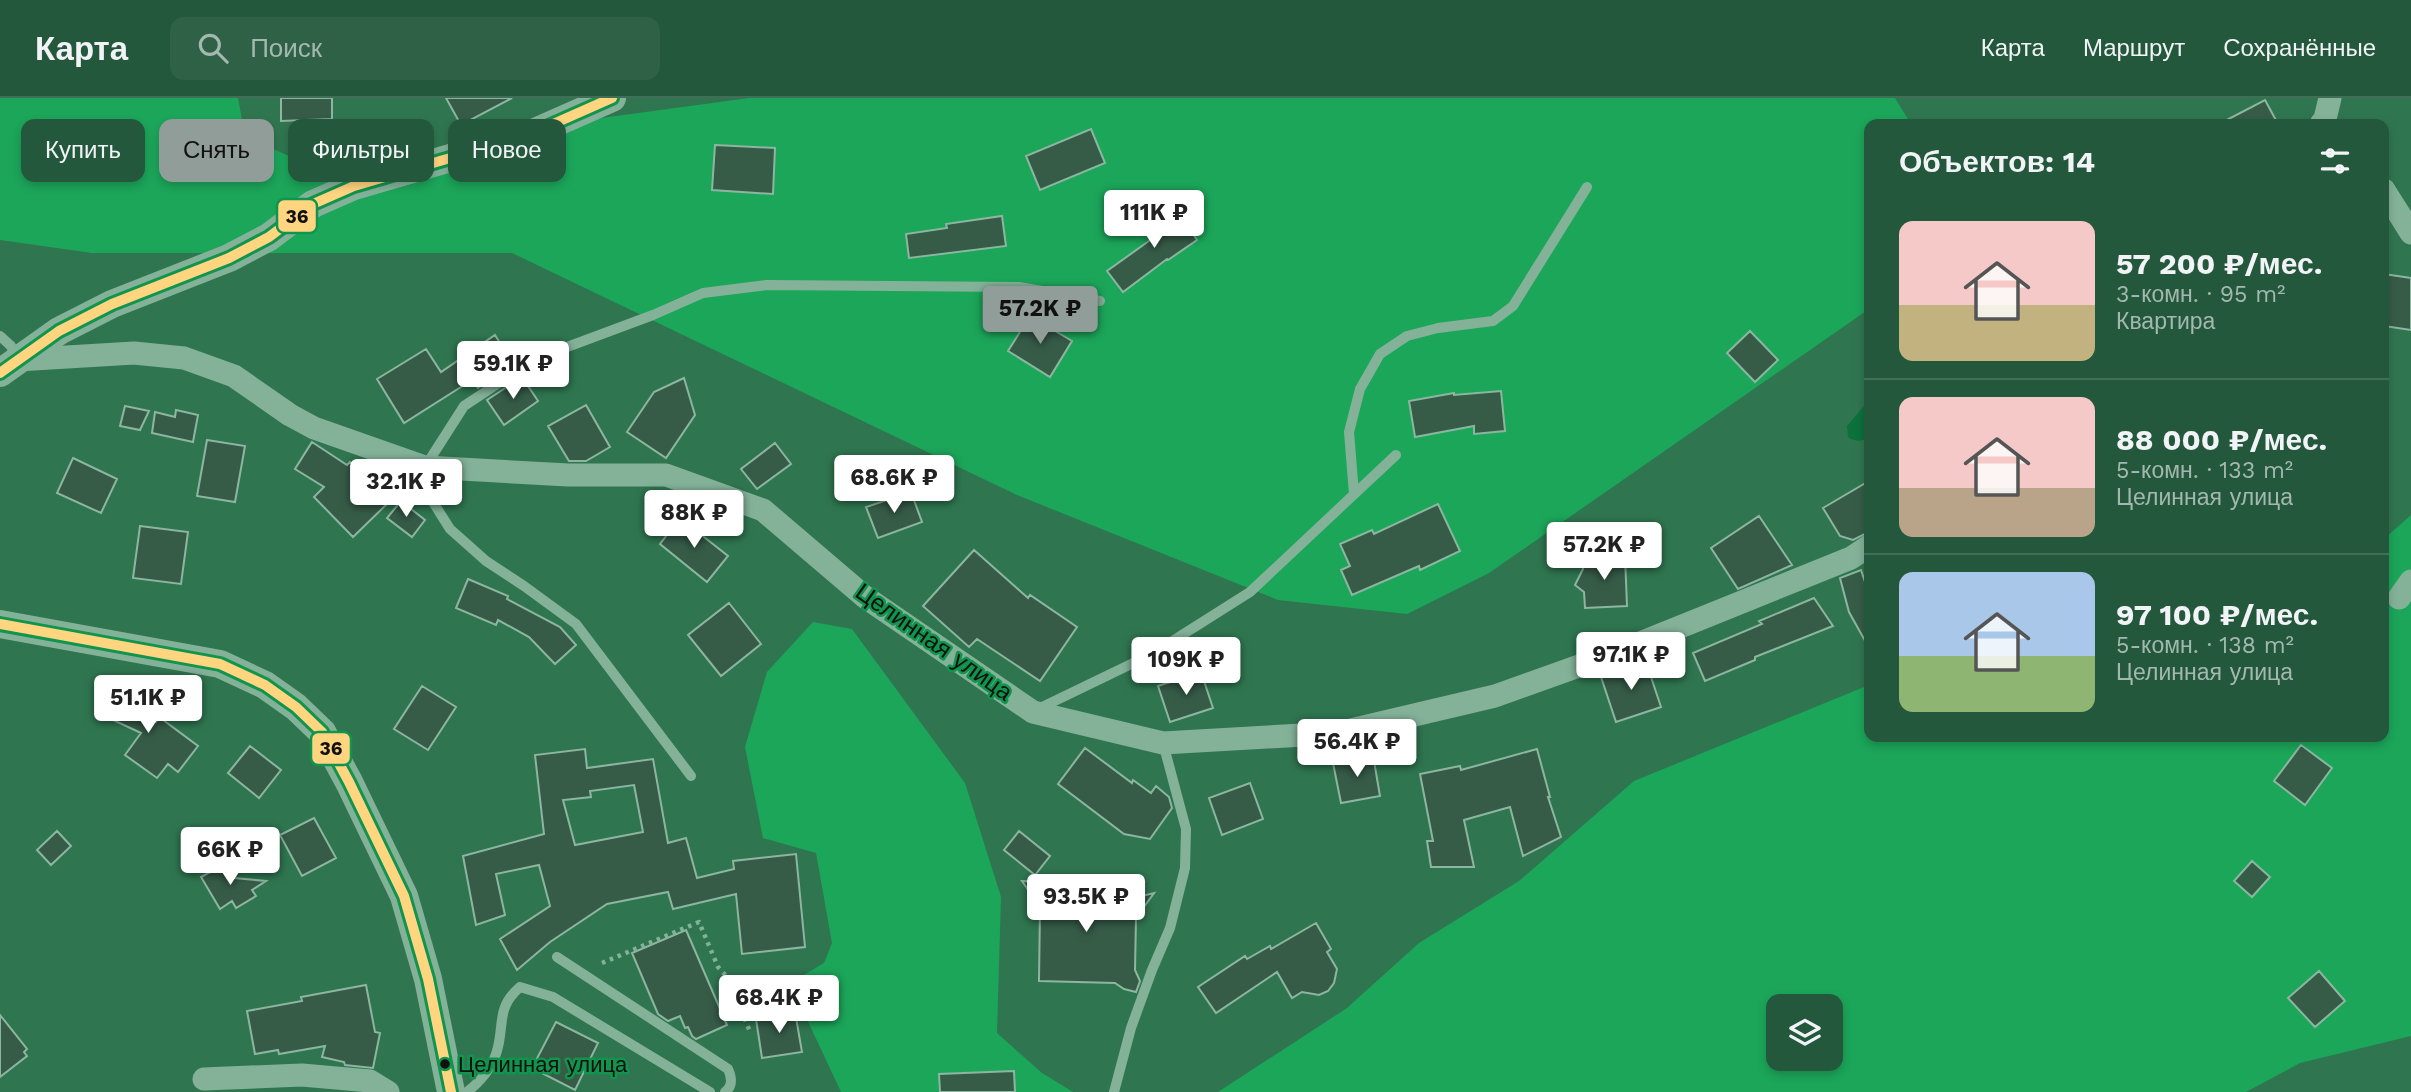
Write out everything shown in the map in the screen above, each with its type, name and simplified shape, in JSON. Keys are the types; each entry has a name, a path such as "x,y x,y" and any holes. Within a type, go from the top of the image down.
{"street":[{"path":"8,366 60,331 112,304 229,258 269,237 313,204 324,199 354,186 526,136 612,98"},
{"path":"2389,198 2411,233"},
{"name":"Целинная улица","path":"8,366 134,353 184,358 234,376 290,415 314,428 425,467 568,475 666,475 763,510 865,597 1033,712 1163,743 1338,733 1496,696 1618,652 1852,558 1864,550"},
{"path":"0,624 220,664 265,685 296,707 322,732 404,896 429,979 451,1092"},
{"path":"204,1079 302,1075 370,1081 388,1092"}],"lane":[{"path":"1354,494 1349,432 1360,389 1380,354 1407,336 1438,328 1493,321 1513,306 1587,187"},
{"path":"691,776 576,624 486,561 450,529 421,484 425,467 464,406 535,359 704,293 767,285 1019,287 1100,301"},
{"path":"0,336 11,346 8,366"},
{"path":"1033,712 1152,654 1250,592 1396,455"},
{"path":"1114,1092 1131,1028 1170,928 1185,868 1186,829 1163,743"},
{"path":"557,957 727,1069 732,1077 725,1092"},
{"path":"467,1092 482,1079 498,1048 499,1024 504,1008 520,987 553,997 710,1092"}],"path":[{"path":"581,973 699,922 718,967 727,977 751,1034"}],"shaded area":[{"path":"0,98 238,98 242,119 159,119 159,182 274,182 274,149 288,156 288,182 346,182 361,189 384,182 434,182 434,167 448,163 448,182 566,182 566,127 594,119 749,98 1895,98 1908,119 1864,119 1864,312 1489,573 1407,614 1278,600 1017,495 512,253 92,253 0,240"},
{"path":"1864,406 1864,440 1853,440 1848,437 1847,426"},
{"path":"2411,515 2411,1036 2300,1063 2246,1092 1218,1092 1347,1008 1419,943 1519,881 1634,781 1864,687 1864,742 2389,742 2389,535"},
{"path":"813,622 852,629 965,783 1001,897 997,1033 1042,1073 1073,1092 841,1092 790,983 824,963 832,943 816,853 763,838 745,747 767,672"}],"building":[{"path":"281,98 332,98 332,119 281,121"},
{"path":"446,98 512,98 472,119 458,119"},
{"path":"2265,100 2275,119 2229,119"},
{"path":"1091,129 1105,163 1040,190 1026,156"},
{"path":"715,145 775,148 773,194 712,190"},
{"path":"1175,207 1197,240 1123,292 1107,271 1153,238 1146,228"},
{"path":"1002,216 1006,246 909,258 906,234 947,228 946,224"},
{"path":"2389,275 2411,278 2411,330 2389,327"},
{"path":"1030,316 1072,341 1050,377 1008,351"},
{"path":"1750,331 1778,360 1755,382 1727,353"},
{"path":"495,335 513,364 478,388 472,380 404,423 377,379 426,349 441,372"},
{"path":"522,377 538,401 504,425 487,400"},
{"path":"684,378 695,415 666,458 627,432 654,392"},
{"path":"1501,391 1505,431 1474,434 1474,426 1415,437 1409,401 1454,393"},
{"path":"586,405 610,447 586,461 569,461 548,426"},
{"path":"125,406 149,411 140,430 120,426"},
{"path":"176,410 198,415 193,442 152,433 155,412 175,417"},
{"path":"207,440 245,446 235,502 197,496"},
{"path":"312,442 347,465 350,462 389,502 353,537 314,497 324,487 295,469"},
{"path":"775,443 791,464 757,489 741,469"},
{"path":"73,458 117,479 101,513 57,493"},
{"path":"1864,484 1864,534 1853,540 1840,536 1823,508"},
{"path":"911,492 922,522 878,538 866,507"},
{"path":"401,501 425,520 412,537 387,518"},
{"path":"1438,504 1460,551 1420,570 1419,566 1352,595 1341,570 1350,566 1340,544 1372,530 1374,534"},
{"path":"1759,516 1792,565 1738,589 1711,548"},
{"path":"680,518 728,556 707,582 660,544"},
{"path":"140,526 188,532 181,584 133,578"},
{"path":"974,550 1028,598 1030,595 1077,627 1040,681 977,639 969,647 923,606"},
{"path":"1625,556 1627,606 1585,608 1584,592 1575,585 1583,569 1583,558"},
{"path":"1861,570 1864,579 1864,639 1849,612 1840,578"},
{"path":"468,579 508,596 507,599 560,627 576,645 555,664 529,637 498,620 496,625 456,608"},
{"path":"1814,598 1833,626 1755,657 1755,660 1705,681 1693,653 1762,624 1759,621"},
{"path":"729,603 761,644 721,676 688,635"},
{"path":"1646,662 1661,707 1616,722 1601,677"},
{"path":"1201,672 1213,708 1170,722 1158,686"},
{"path":"422,686 456,707 428,750 394,729"},
{"path":"107,687 127,696 156,722 159,717 198,746 178,772 168,764 157,778 125,755 141,733 96,712"},
{"path":"2301,745 2332,768 2305,805 2274,781"},
{"path":"250,746 281,770 259,798 228,773"},
{"path":"1085,748 1132,783 1133,780 1151,793 1156,786 1169,797 1172,808 1150,839 1124,834 1058,784"},
{"path":"585,749 587,768 653,759 668,843 686,838 697,878 734,869 733,861 796,854 805,947 742,954 736,894 673,909 668,892 607,904 550,942 517,970 500,939 550,906 539,865 496,874 505,915 476,925 463,856 544,834 535,755","holes":["634,785 643,832 575,845 563,800 591,797 590,791"]},
{"path":"1537,749 1561,837 1523,856 1510,807 1464,820 1474,867 1431,867 1427,841 1433,841 1420,774 1460,766 1461,770"},
{"path":"1373,755 1380,796 1341,803 1333,763"},
{"path":"1250,783 1263,819 1222,835 1209,798"},
{"path":"314,818 336,858 302,876 280,835"},
{"path":"57,831 71,846 51,865 37,850"},
{"path":"1019,831 1050,856 1035,875 1004,850"},
{"path":"2252,861 2270,877 2252,897 2234,881"},
{"path":"225,864 234,878 266,881 252,890 256,896 236,908 232,901 220,909 201,877"},
{"path":"1022,881 1101,883 1100,906 1154,893 1136,918 1135,970 1140,981 1136,992 1115,983 1039,981 1040,907"},
{"path":"1316,923 1331,949 1327,952 1337,969 1334,983 1328,991 1319,995 1302,992 1292,998 1277,972 1216,1013 1198,987 1245,956 1247,959 1270,946 1271,949"},
{"path":"686,930 727,1025 696,1039 688,1027 685,1028 680,1016 668,1021 658,1014 632,953"},
{"path":"2319,971 2345,1001 2315,1027 2288,998"},
{"path":"366,985 375,1032 380,1033 373,1068 345,1065 344,1062 322,1057 325,1046 279,1054 278,1050 255,1054 247,1011 302,1001 301,997"},
{"path":"795,1012 802,1052 762,1058 756,1019"},
{"path":"0,1015 27,1049 24,1052 27,1056 0,1077"},
{"path":"556,1022 598,1043 575,1090 532,1068"},
{"path":"1014,1071 1015,1092 940,1092 939,1074"}],"transit line":[{"name":"36","path":"0,373 59,331 112,304 229,258 269,237 313,204 354,186 526,136 612,98"},
{"name":"36","path":"0,624 220,664 265,685 296,707 322,732 404,896 428,979 451,1092"}],"place":[{"name":"Целинная улица","path":"445,1064"}]}
